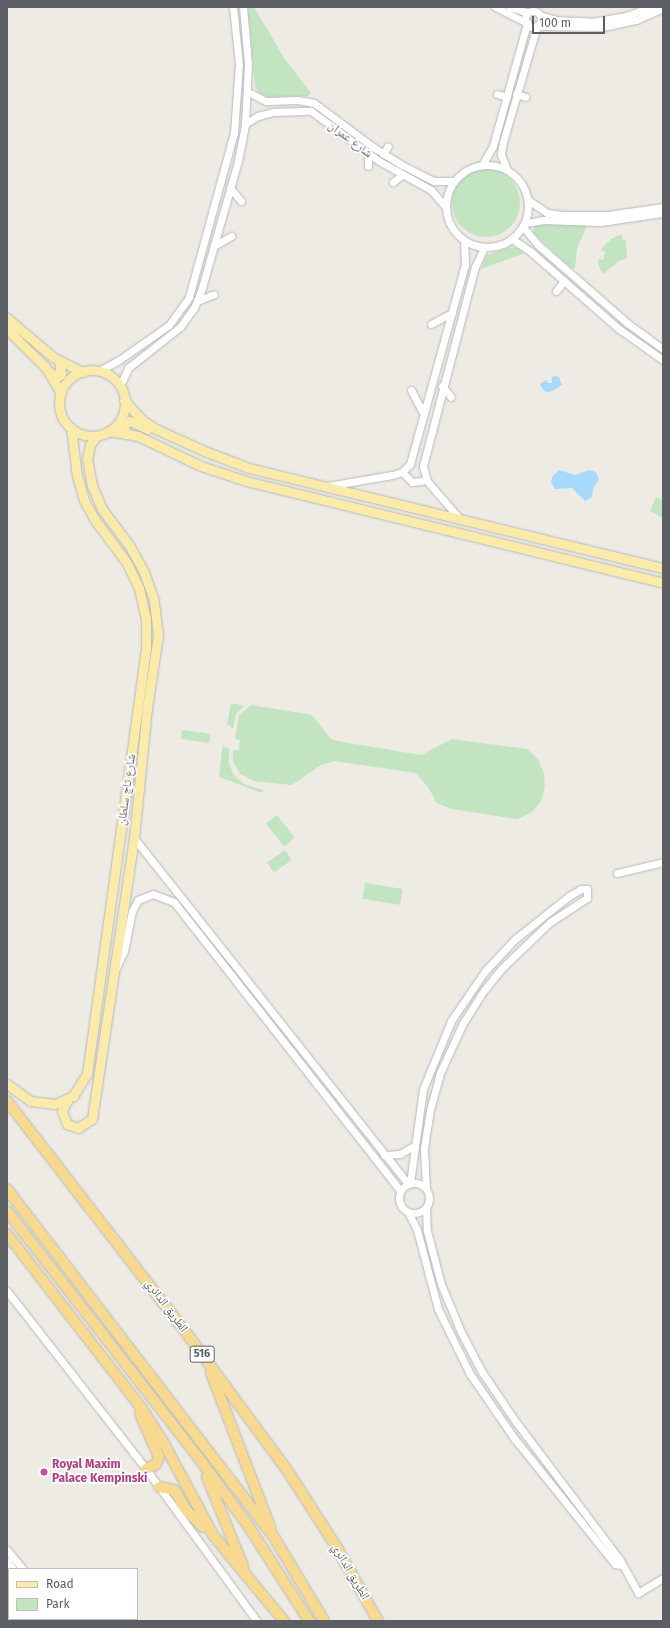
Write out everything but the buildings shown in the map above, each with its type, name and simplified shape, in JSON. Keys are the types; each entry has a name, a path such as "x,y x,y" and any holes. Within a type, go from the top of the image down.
{"highway":[{"name":"الطريق الدائري","path":"7,1101 203,1355 291,1476 337,1548 378,1621"},
{"name":"516","path":"7,1189 272,1534 324,1621"},
{"path":"7,1211 198,1457 249,1527 309,1621"},
{"path":"7,1234 140,1406 161,1438 213,1535"},
{"name":"516","path":"203,1355 238,1440 272,1534"},
{"path":"140,1406 141,1419 159,1457 156,1464 146,1469"},
{"path":"198,1457 220,1506 235,1550 252,1583"},
{"path":"159,1487 174,1490 192,1516 213,1535 284,1621"}],"main road":[{"path":"7,318 58,361 82,372 99,372 111,377 120,386 124,400 121,418 109,431 96,436 82,435 71,428 60,412 61,393 69,380 82,372"},
{"path":"7,329 50,373 61,393"},
{"path":"50,373 58,376 62,374 58,361"},
{"path":"124,400 142,420 164,433 229,461 462,521 663,568"},
{"path":"126,433 124,424 130,420 146,429 164,433"},
{"name":"شارع تاج سلطان","path":"71,428 75,446 76,469 81,492 92,515 135,578 145,608 147,634 87,1074 80,1088 69,1099 62,1111 67,1124 78,1128 92,1119 134,838 147,708 158,644 157,618 151,591 140,563 102,509 94,494 88,466 89,448 96,436"},
{"path":"109,431 126,433 200,466 246,481 663,583"},
{"path":"75,446 82,441 88,444 89,448"},
{"path":"9,1086 39,1104 55,1104 69,1099"}],"street":[{"path":"99,372 169,326 178,315 196,278 229,160 236,120 239,64 233,7"},
{"path":"120,386 125,372 180,327 197,301 204,280 230,188 245,124 248,92 248,50 243,7"},
{"path":"495,7 531,27 603,27 636,20 663,8"},
{"path":"510,7 541,12 557,20 592,22 626,16 651,7"},
{"path":"482,165 494,146 526,23 531,10"},
{"path":"541,12 516,94 502,148 502,160 507,170 523,186 528,200 524,225 538,245 627,323 663,350"},
{"name":"شارع عمران","path":"248,92 266,101 298,100 314,103 383,154 425,177 439,182 454,181"},
{"path":"497,94 507,97"},
{"path":"516,94 526,97"},
{"name":"شارع عمران","path":"245,124 265,113 298,110 311,111 368,154 435,194 446,207"},
{"path":"334,127 339,120"},
{"path":"383,154 388,146"},
{"path":"368,154 368,166"},
{"path":"507,170 482,165 466,170 454,181 448,194 446,207 450,225 464,241 484,248 501,245 512,239 524,225 538,220 601,222 663,213"},
{"path":"393,182 402,175"},
{"path":"420,185 425,177"},
{"path":"230,188 242,201"},
{"path":"528,200 547,213 562,215 608,215 663,207"},
{"path":"214,246 231,236"},
{"path":"512,239 564,281 624,334 663,360"},
{"path":"327,486 402,472 410,464 465,265 464,241"},
{"path":"462,521 435,491 424,474 424,461 442,386 475,267 484,248"},
{"path":"196,278 204,280"},
{"path":"556,291 564,281"},
{"path":"197,301 214,294"},
{"path":"431,324 452,313"},
{"path":"136,348 143,357"},
{"path":"442,386 451,397"},
{"path":"411,390 424,414"},
{"path":"415,446 426,450"},
{"path":"421,481 420,470 424,461"},
{"path":"402,472 407,480 421,481 435,491"},
{"path":"134,838 384,1156 409,1183"},
{"path":"617,873 663,862"},
{"path":"409,1183 420,1104 428,1072 445,1033 472,988 494,960 525,930 569,896 581,889 587,890 587,898 550,922 502,968 462,1025 440,1073 430,1110 424,1149 426,1188 429,1199 426,1208 427,1231 438,1274 475,1359 504,1406 620,1560 621,1565 638,1593 663,1578"},
{"path":"114,971 124,951 132,911 138,900 153,894 174,902 400,1190 400,1204 408,1212 417,1230 438,1309 470,1374 514,1438 616,1564 621,1565"},
{"path":"384,1156 400,1154 414,1146"},
{"path":"400,1190 409,1183 419,1183 426,1188"},
{"path":"408,1212 418,1213 426,1208"},
{"path":"7,1291 76,1384 146,1469 176,1513"},
{"path":"7,1297 176,1513 257,1621"},
{"path":"7,1550 10,1563 21,1568"}],"green space":[{"path":"248,7 254,7 284,58 311,93 308,96 269,97 259,93 255,87"},
{"path":"479,169 493,169 505,174 515,184 520,196 520,210 515,222 505,232 493,237 479,237 467,232 457,222 452,210 452,196 457,184 467,174"},
{"path":"534,224 587,226 577,248 575,268 571,268 533,233"},
{"path":"621,234 623,241 626,240 627,258 619,261 603,274 598,264 598,259 603,260 605,252 601,250 611,239"},
{"path":"510,247 519,248 525,253 481,269 487,255"},
{"path":"656,497 663,500 663,518 650,511"},
{"path":"231,703 244,706 236,714 233,729 230,725 227,726"},
{"path":"251,705 312,715 331,739 337,741 421,755 452,739 527,749 538,759 544,773 545,787 541,801 532,812 517,819 451,809 437,803 428,787 416,773 334,761 321,765 292,785 254,781 240,774 233,761 233,750 239,750 240,740 235,739 239,715"},
{"path":"182,730 211,734 209,743 181,739"},
{"path":"223,742 224,747 229,748 229,764 234,775 244,784 263,790 262,793 219,777"},
{"path":"277,815 295,838 284,846 266,824"},
{"path":"285,850 292,860 274,872 267,863"},
{"path":"365,883 403,889 400,905 362,899"}],"water":[{"path":"552,377 559,377 562,385 550,392 544,391 540,384 546,380 548,383 552,383"},
{"path":"559,470 575,475 590,470 596,472 599,480 593,488 592,497 585,501 572,488 555,489 551,482 552,477"}],"place":[{"name":"Royal Maxim Palace Kempinski","path":"44,1472"}]}
